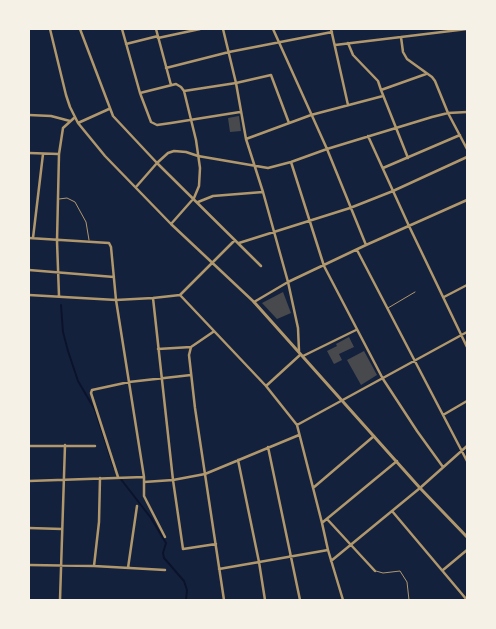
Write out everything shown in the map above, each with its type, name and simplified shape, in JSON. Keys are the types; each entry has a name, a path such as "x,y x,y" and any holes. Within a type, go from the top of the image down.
{"street":[{"path":"50,29 66,95 74,118 105,156 171,224 254,302 420,488 467,537"},
{"path":"80,29 109,109 118,123 261,266"},
{"path":"122,29 148,120 153,124 240,112"},
{"path":"156,29 171,86"},
{"path":"126,44 200,29"},
{"path":"223,29 236,83 246,139 288,282 298,328 301,354"},
{"path":"273,29 327,149 366,245"},
{"path":"335,44 467,30"},
{"path":"166,68 229,52 331,31 348,105"},
{"path":"401,37 404,56 435,81 448,113 467,148"},
{"path":"348,43 354,55 378,81 394,127 408,158"},
{"path":"381,90 427,74"},
{"path":"184,91 236,83 271,75 289,123"},
{"path":"140,93 179,85 184,91 200,168 199,186 194,198 171,224"},
{"path":"246,139 312,115 383,96"},
{"path":"78,123 109,109"},
{"path":"136,187 157,163 168,153 174,151 268,168 394,127 448,113 467,112"},
{"path":"29,115 51,116 70,121"},
{"path":"59,296 60,273 57,241 59,154 63,128 74,118"},
{"path":"383,168 460,135"},
{"path":"368,136 467,347"},
{"path":"29,153 59,154"},
{"path":"33,238 43,154"},
{"path":"239,244 274,231 309,222 393,192 467,157"},
{"path":"291,162 324,266 383,379 416,431 443,467"},
{"path":"198,202 213,196 263,192"},
{"path":"254,302 288,282 467,200"},
{"path":"29,238 109,243 111,247 116,300 144,477 144,496 165,537"},
{"path":"29,295 116,300 180,295 235,240"},
{"path":"358,250 467,461"},
{"path":"29,270 114,277"},
{"path":"444,298 467,285"},
{"path":"180,295 266,386 296,425 328,550 343,600"},
{"path":"153,298 173,480 183,549 216,544"},
{"path":"266,386 301,354 356,330"},
{"path":"158,349 191,347 213,332"},
{"path":"296,425 467,332"},
{"path":"191,347 189,355 191,375 224,600"},
{"path":"118,477 91,393 92,390 129,382 191,375"},
{"path":"442,415 467,401"},
{"path":"144,482 173,480 205,474 299,435"},
{"path":"313,488 374,436"},
{"path":"60,600 65,445"},
{"path":"29,446 95,446"},
{"path":"331,561 420,488 467,446"},
{"path":"268,447 300,600"},
{"path":"238,460 265,600"},
{"path":"322,523 397,462"},
{"path":"29,481 144,477"},
{"path":"94,566 100,522 100,478"},
{"path":"128,568 137,506"},
{"path":"392,511 467,600"},
{"path":"327,519 375,571"},
{"path":"29,528 62,529"},
{"path":"220,569 328,550"},
{"path":"443,570 467,550"},
{"path":"29,564 165,570"}],"lane":[{"path":"58,199 67,198 75,202 86,222 89,242"},
{"path":"387,308 415,292"},
{"path":"375,571 383,573 400,570 407,582 409,600"}],"building":[{"path":"239,116 241,131 230,132 228,118"},
{"path":"283,292 291,313 277,319 262,303"},
{"path":"349,337 354,347 339,354 342,360 334,364 327,351"},
{"path":"364,351 377,375 361,385 347,360"}],"waterway":[{"path":"61,305 63,332 68,351 78,381 95,410 114,468"},
{"path":"120,478 151,518 166,543 163,553 164,558 184,581 187,590 186,600"}]}
